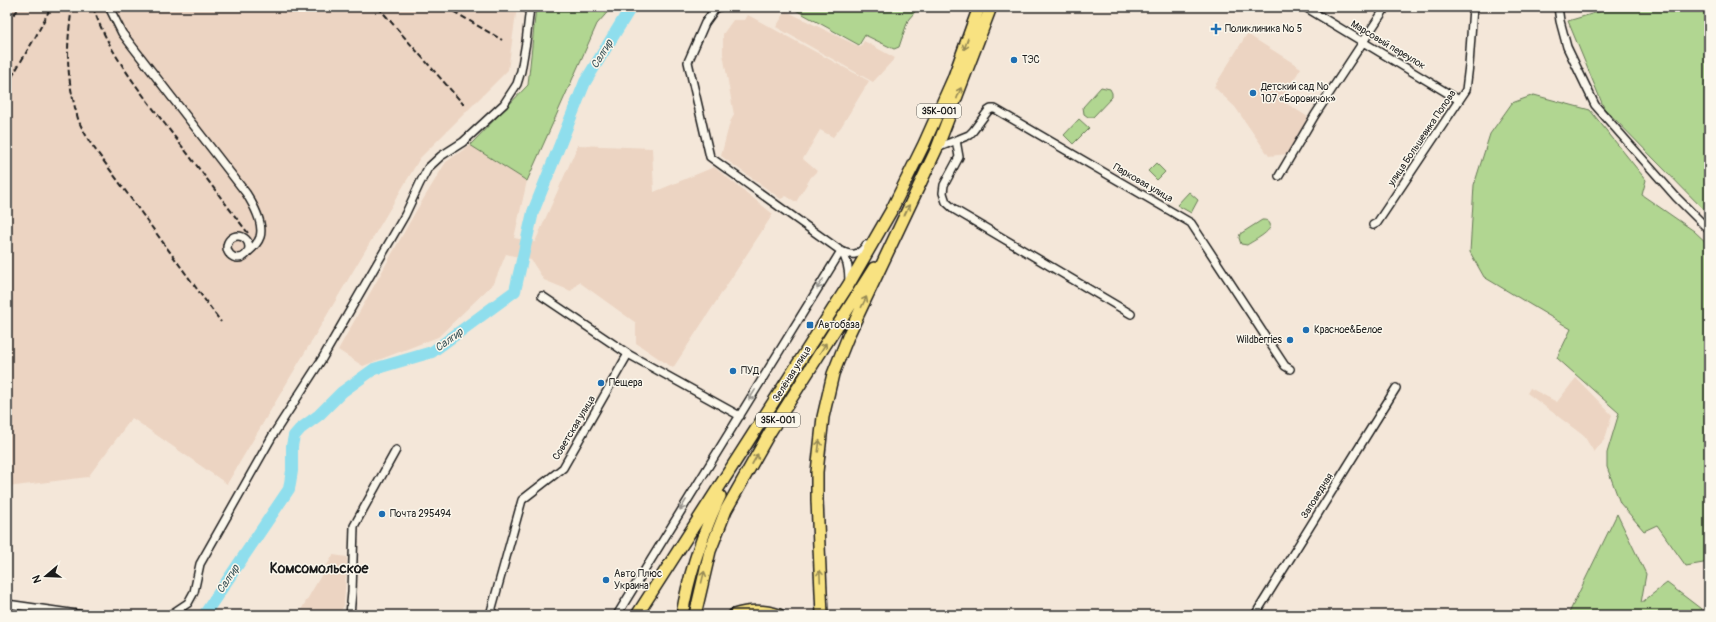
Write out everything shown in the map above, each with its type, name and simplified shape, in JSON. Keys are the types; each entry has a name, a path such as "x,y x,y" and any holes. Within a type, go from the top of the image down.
{"main road":[{"name":"35К-001","path":"924,144 953,79 979,7"},
{"name":"35К-001","path":"695,615 710,551 726,510 770,432 892,240 937,148 991,7"},
{"name":"Зелёная улица","path":"637,615 732,470 849,284 891,211 924,144"},
{"path":"822,615 817,500 819,448 823,417 834,374 849,334 892,240"},
{"path":"682,615 691,572 698,548 732,470"},
{"path":"734,615 753,611 779,615"}],"street":[{"path":"109,7 122,33 253,204 256,210 260,236 257,243 248,252"},
{"path":"170,615 188,603 194,592 200,564 272,435 326,352 405,215 428,168 441,156 463,142 504,104 517,84 526,42 530,7"},
{"path":"719,7 715,9 705,23 688,62 710,157 844,252 852,255 860,253 865,248 905,174 924,144"},
{"name":"Марсовый переулок","path":"1305,7 1459,100"},
{"path":"1279,176 1315,115 1386,7"},
{"name":"улица Большевика Попова","path":"1374,225 1377,223 1466,90 1473,7"},
{"path":"1558,7 1567,47 1595,105 1676,197 1709,230"},
{"name":"Парковая улица","path":"937,148 969,136 988,111 995,109 1191,223 1285,366 1290,368"},
{"path":"956,140 959,157 944,185 943,193 946,202 955,210 1131,314"},
{"path":"844,252 848,264 849,284"},
{"path":"617,615 709,463 844,252"},
{"path":"542,296 628,354 740,416"},
{"name":"Советская улица","path":"490,615 522,500 563,468 628,354"},
{"name":"Заповедная","path":"1255,615 1396,388"},
{"path":"350,615 354,526 396,450"},
{"path":"7,604 84,615"}],"shaded area":[{"path":"7,7 517,7 508,70 420,158 227,484 132,418 88,477 7,487"},
{"path":"786,11 860,47 864,41 895,58 873,82 776,27"},
{"path":"748,15 869,81 841,127 833,137 820,130 803,159 817,171 811,177 796,202 786,196 781,199 721,156 730,122 734,115 723,54 723,34 733,20 745,20"},
{"name":"Детский сад № 107 «Боровичок»","path":"1247,34 1301,68 1281,100 1308,117 1287,154 1269,156 1235,107 1214,87"},
{"path":"470,145 527,181 514,238 535,242 578,145 652,148 654,192 714,167 773,214 673,368 636,343 636,323 579,282 571,291 544,280 531,260 506,254 494,283 438,337 363,366 338,350 416,211 446,162"},
{"path":"1576,378 1612,415 1605,439 1594,452 1584,436 1527,393 1530,388 1557,402"},
{"path":"333,555 347,557 344,606 337,615 298,615"},
{"path":"7,611 38,615 7,615"}],"green space":[{"path":"536,7 612,7 597,24 527,181 470,145 528,85"},
{"path":"792,7 919,7 908,20 899,47 894,49 865,35 859,45"},
{"path":"1615,7 1709,7 1709,215 1604,108 1568,21"},
{"path":"1101,87 1110,89 1112,97 1093,117 1088,117 1084,114 1083,107"},
{"path":"1534,95 1590,110 1646,180 1642,195 1694,231 1709,245 1709,562 1686,566 1657,525 1644,531 1620,503 1607,467 1607,453 1619,413 1557,358 1571,329 1484,277 1470,252 1474,185 1490,134 1512,103"},
{"path":"1079,119 1089,128 1073,144 1064,135"},
{"path":"1156,163 1165,172 1157,180 1148,171"},
{"path":"1189,192 1198,200 1191,213 1177,205"},
{"path":"1262,220 1266,220 1270,224 1269,230 1247,245 1241,244 1239,238 1240,234"},
{"path":"1617,514 1646,574 1641,603 1667,583 1709,615 1568,615"}],"waterway":[{"name":"Салгир","path":"204,615 289,489 292,471 292,446 294,436 300,429 319,415 342,392 374,369 432,352 515,291 533,212 585,82 631,7"}],"railway":[{"path":"7,21 21,7"},
{"path":"7,85 51,7"},
{"path":"72,7 68,61 73,101 81,125 89,141 221,322"},
{"path":"93,7 108,42 128,74 248,233"},
{"path":"378,7 464,105"},
{"path":"446,7 502,40"}],"place":[{"name":"Поликлиника № 5","path":"1216,29"},
{"name":"ТЭС","path":"1014,60"},
{"name":"Детский сад № 107 «Боровичок»","path":"1253,93"},
{"name":"Автобаза","path":"810,325"},
{"name":"Красное&Белое","path":"1306,330"},
{"name":"Wildberries","path":"1290,340"},
{"name":"ПУД","path":"733,371"},
{"name":"Пещера","path":"601,383"},
{"name":"Почта 295494","path":"382,514"},
{"name":"Авто Плюс Украина","path":"606,580"}],"district":[{"name":"Комсомольское","path":"319,568"}]}
